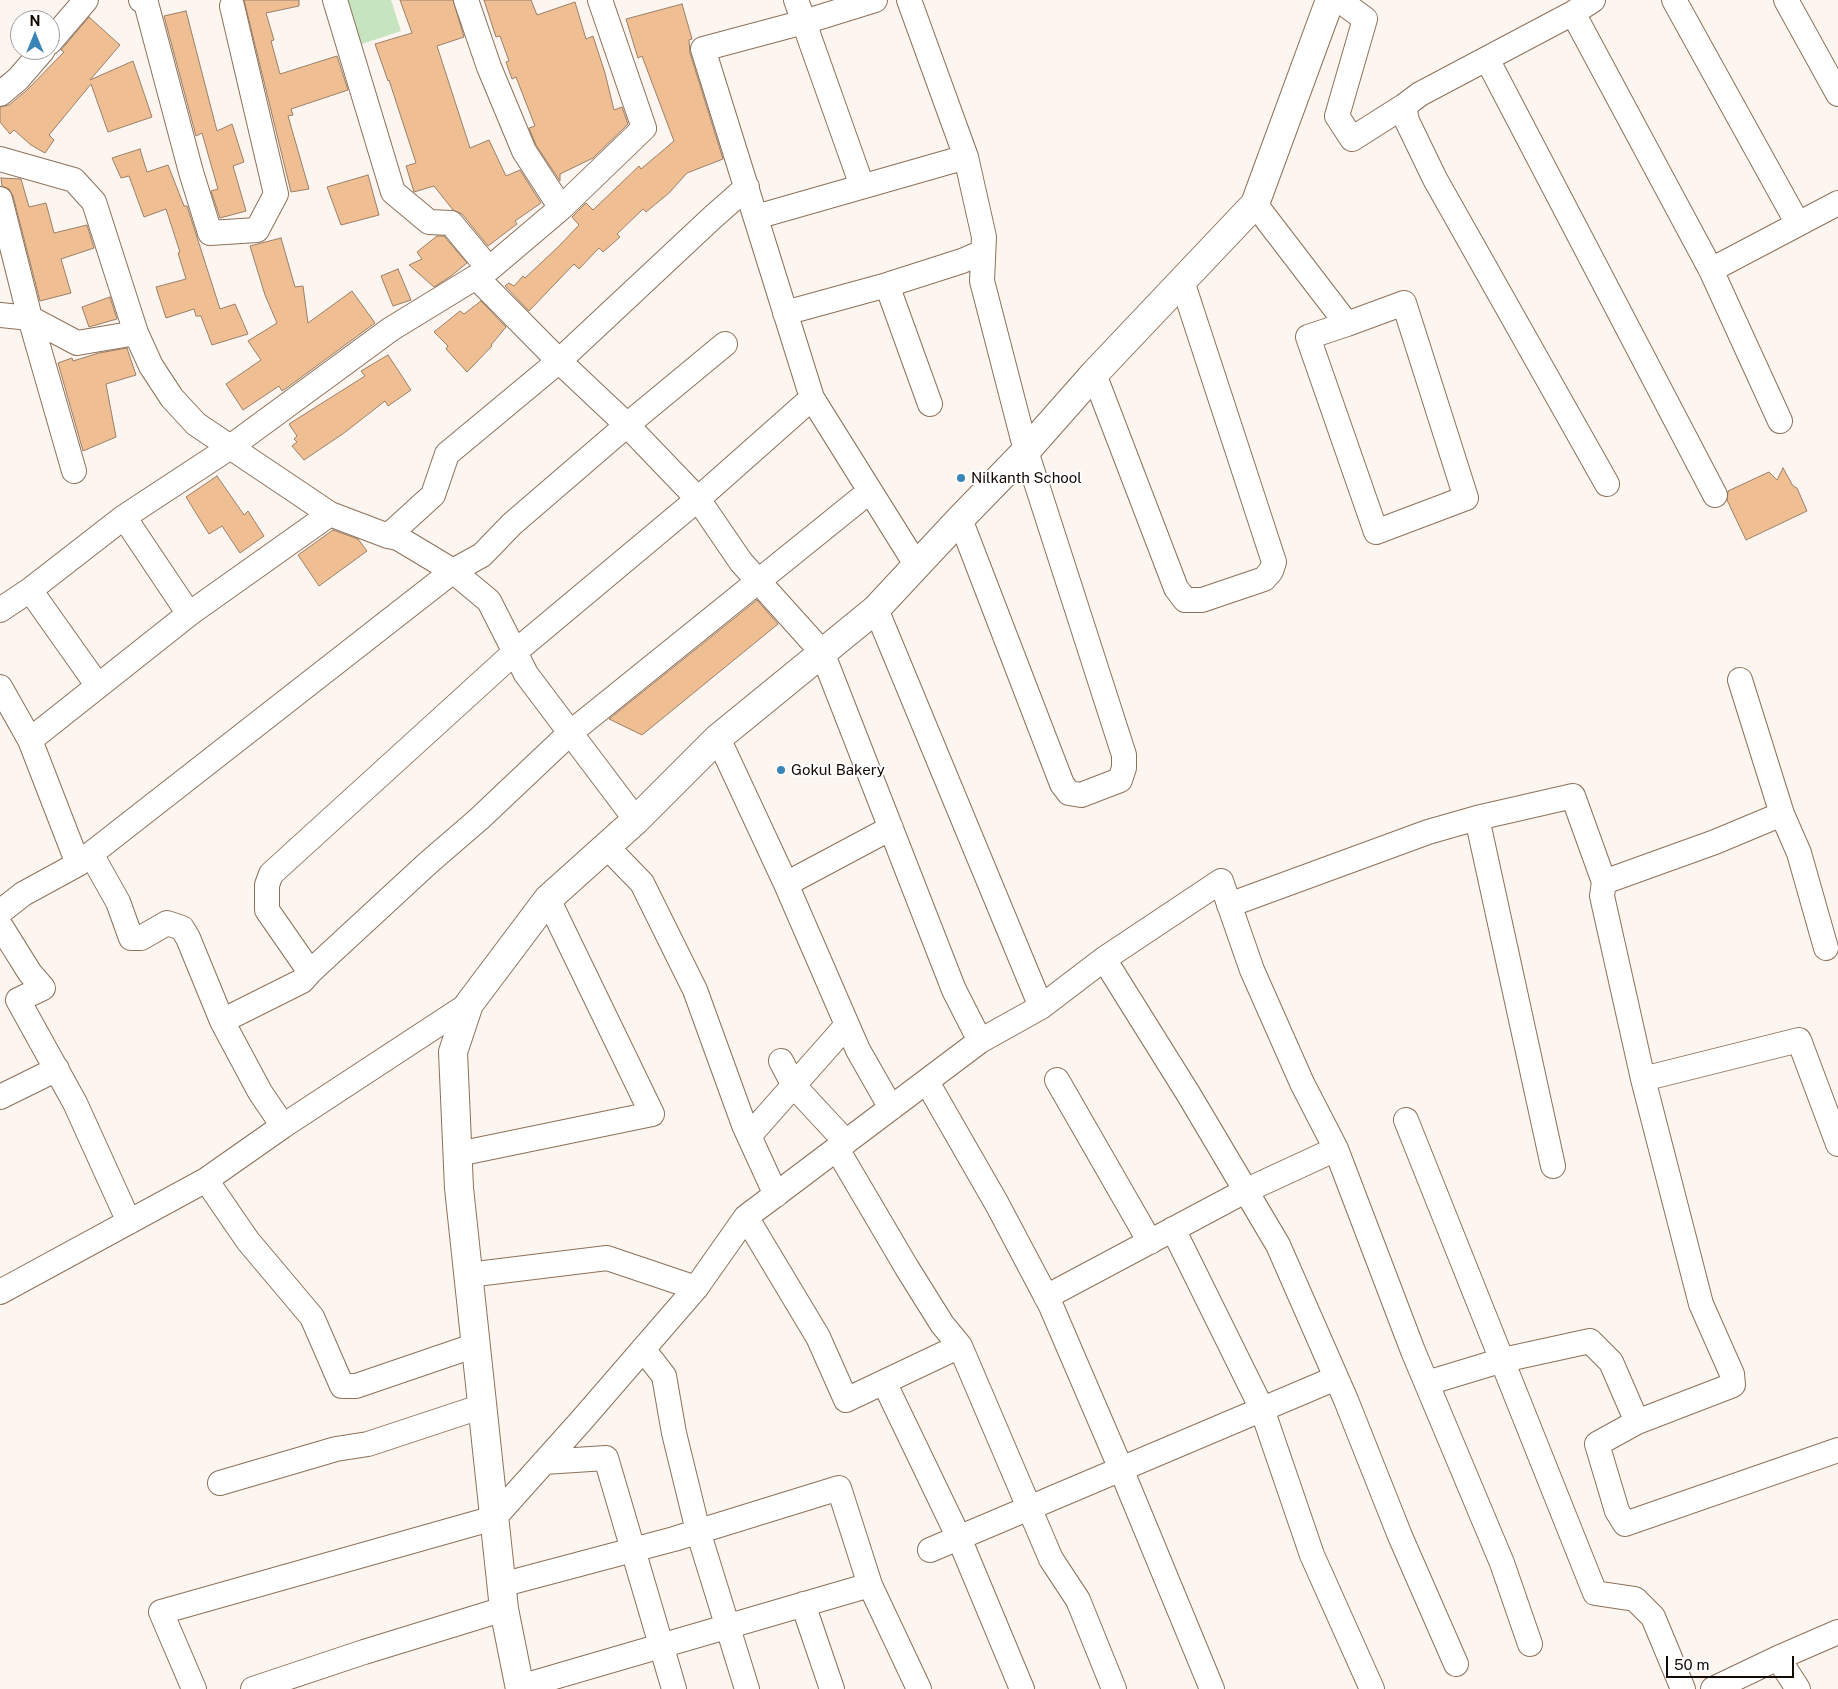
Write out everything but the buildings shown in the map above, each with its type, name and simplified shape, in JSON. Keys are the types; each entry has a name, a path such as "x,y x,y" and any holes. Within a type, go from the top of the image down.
{"main road":[{"path":"520,1688 503,1597 459,1188 453,1052 470,1004 548,899 636,820 718,738 876,609 1026,451 1094,374 1255,204 1330,0"}],"street":[{"path":"60,30 86,0"},
{"path":"141,0 146,3 210,234 257,230 276,194 232,6"},
{"path":"335,0 393,192 429,222 451,223 483,273 559,361 627,425 698,499 741,562 822,652 954,990 980,1041"},
{"path":"466,0 489,67 524,151 561,208"},
{"path":"0,610 30,590 124,518 230,448 391,329 483,273 561,208 644,128 600,0"},
{"path":"875,0 800,11 703,49 812,398 917,566"},
{"path":"909,0 966,157 984,237 982,281 1026,451 1124,755 1124,768 1120,780 1081,795 1070,793 1062,784 960,519"},
{"path":"1340,0 1365,19 1338,116 1352,139 1420,94 1573,13 1593,0"},
{"path":"1674,0 1798,224"},
{"path":"1786,0 1838,94"},
{"path":"800,11 862,186"},
{"path":"1573,13 1711,270 1780,421"},
{"path":"1487,59 1715,495"},
{"path":"0,94 18,79 34,60"},
{"path":"1404,106 1407,121 1435,179 1607,484"},
{"path":"756,217 966,157"},
{"path":"0,159 74,180 94,202 136,333 151,366 172,398 196,424 330,514 398,538 453,571 489,601 526,674 636,820"},
{"path":"388,536 433,495 447,454 559,361 747,187"},
{"path":"0,199 30,318 74,471"},
{"path":"1711,270 1838,203"},
{"path":"1255,204 1347,324"},
{"path":"786,313 887,286 983,252"},
{"path":"1094,374 1176,588 1185,600 1202,600 1264,579 1272,572 1274,562 1182,281"},
{"path":"887,286 930,404"},
{"path":"1404,303 1466,498 1376,532 1308,337 1347,324 1404,303"},
{"path":"0,315 30,318 77,343 136,333"},
{"path":"129,1222 75,1103 56,1069 9,1004 43,988 30,973 2,907 85,859 453,571 482,555 512,524 627,425 726,344"},
{"path":"310,972 268,910 267,885 271,874 515,652 698,499 812,398"},
{"path":"222,1020 302,981 428,862 479,819 570,732 870,491"},
{"path":"30,740 189,614 330,514"},
{"path":"124,518 189,614"},
{"path":"30,590 98,686"},
{"path":"876,609 1041,1007"},
{"path":"1740,680 1782,814 1799,853 1826,948"},
{"path":"0,688 30,740 85,859 118,902 131,938 142,938 167,923 182,928 188,938 222,1020 260,1092 284,1126"},
{"path":"718,738 786,884 858,1050 891,1108"},
{"path":"1229,905 1428,832 1477,818 1573,796 1604,882 1602,896 1643,1079 1701,1304 1732,1374 1733,1385 1638,1422 1597,1444 1616,1511 1625,1524 1838,1450"},
{"path":"1604,882 1715,842 1782,814"},
{"path":"1477,818 1553,1166"},
{"path":"786,884 891,828"},
{"path":"607,847 642,884 651,901 694,990 748,1136 776,1195"},
{"path":"194,1689 161,1612 494,1518 696,1288 746,1217 980,1041 1041,1007 1104,960 1221,881 1256,978 1302,1083 1336,1148 1427,1382 1502,1562 1530,1644"},
{"path":"458,1154 652,1114 548,899"},
{"path":"1104,960 1189,1095 1278,1245 1456,1664"},
{"path":"0,1292 206,1180 284,1126 470,1004"},
{"path":"748,1136 847,1025"},
{"path":"1643,1079 1799,1040 1838,1144"},
{"path":"781,1061 794,1086 842,1145 907,1268 942,1324 960,1346 1051,1559 1078,1600 1114,1689"},
{"path":"0,1097 56,1069"},
{"path":"1057,1080 1150,1242"},
{"path":"927,1082 997,1204 1046,1298 1121,1469 1212,1689"},
{"path":"1406,1120 1595,1593 1635,1599 1653,1617 1684,1689"},
{"path":"1046,1298 1245,1191 1336,1148"},
{"path":"206,1180 248,1241 312,1317 342,1386 356,1386 476,1345"},
{"path":"746,1217 818,1337 846,1400 960,1346"},
{"path":"1174,1229 1262,1409 1312,1555 1372,1689"},
{"path":"468,1275 607,1258 696,1288"},
{"path":"1427,1382 1502,1360 1590,1341 1611,1362 1638,1422"},
{"path":"643,1349 664,1376 674,1432 698,1531 747,1689"},
{"path":"930,1550 1336,1378"},
{"path":"884,1382 959,1538 1022,1689"},
{"path":"220,1483 336,1450 368,1444 483,1406"},
{"path":"544,1462 606,1458 674,1689"},
{"path":"253,1689 364,1652 503,1597 633,1550 839,1488 870,1585 919,1689"},
{"path":"520,1688 870,1585"},
{"path":"803,1604 832,1689"},
{"path":"1713,1689 1838,1632"},
{"path":"1778,1658 1798,1689"}],"green space":[{"path":"338,0 391,0 401,31 353,47"}],"place":[{"name":"Nilkanth School","path":"961,478"},
{"name":"Gokul Bakery","path":"781,770"}]}
